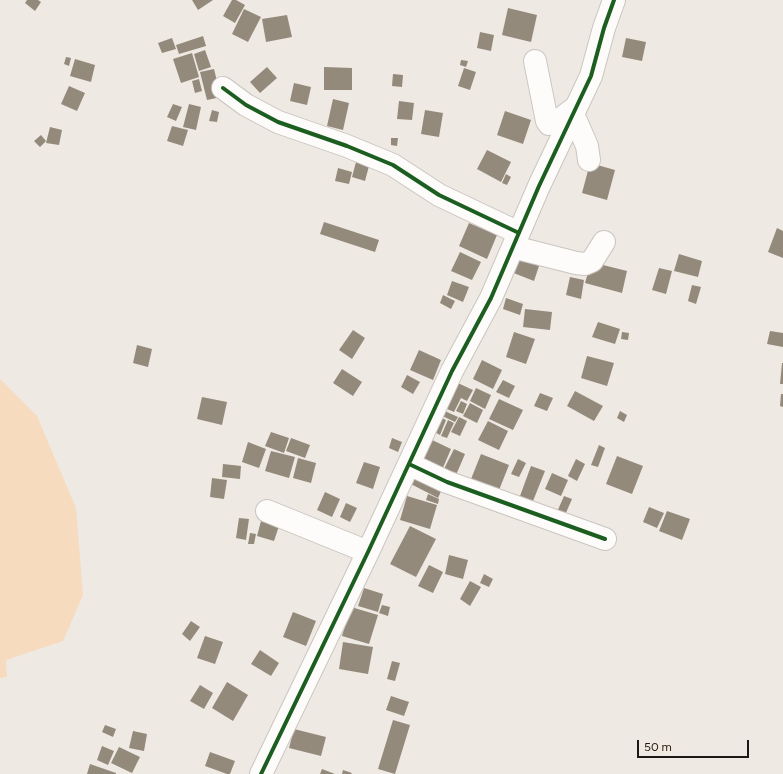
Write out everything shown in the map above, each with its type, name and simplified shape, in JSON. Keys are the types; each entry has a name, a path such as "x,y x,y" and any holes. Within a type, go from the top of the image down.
{"street":[{"path":"261,774 368,552 452,372 490,298 539,186 576,110 591,76 604,28 614,0"},
{"path":"535,61 547,121 549,124 555,123 576,110"},
{"path":"223,88 246,105 278,122 347,146 393,165 439,195 516,240 576,263 585,264 592,261 604,242"},
{"path":"576,110 587,146 589,160"},
{"path":"409,464 447,482 605,540"},
{"path":"267,511 368,552"}],"shaded area":[{"path":"0,379 37,416 76,508 83,595 63,641 6,660 7,677 0,678"}],"building":[{"path":"27,0 38,0 41,2 35,11 25,3"},
{"path":"192,0 213,0 198,10"},
{"path":"232,0 236,0 245,5 235,23 223,16"},
{"path":"508,8 537,15 531,42 502,35"},
{"path":"244,9 261,17 248,42 232,34"},
{"path":"287,15 292,37 266,42 262,19"},
{"path":"480,32 494,35 491,51 477,48"},
{"path":"203,36 206,46 179,54 176,45"},
{"path":"172,38 176,49 162,53 158,43"},
{"path":"626,38 646,42 642,61 622,57"},
{"path":"205,50 211,67 199,71 194,54"},
{"path":"192,53 199,77 181,83 173,59"},
{"path":"66,57 71,58 69,66 64,64"},
{"path":"75,59 95,65 91,82 70,76"},
{"path":"461,60 468,61 466,67 460,65"},
{"path":"267,67 277,78 260,93 250,82"},
{"path":"324,67 352,68 352,90 324,90"},
{"path":"464,68 476,72 470,90 458,86"},
{"path":"214,69 221,97 207,100 200,72"},
{"path":"393,74 403,75 402,87 392,86"},
{"path":"199,79 202,91 195,93 192,81"},
{"path":"294,83 311,87 307,105 290,101"},
{"path":"69,86 85,93 77,111 61,104"},
{"path":"333,99 349,103 343,130 327,126"},
{"path":"399,101 414,103 412,120 397,119"},
{"path":"173,104 182,107 176,121 167,117"},
{"path":"189,104 201,107 196,130 183,127"},
{"path":"212,110 219,112 217,122 209,121"},
{"path":"425,110 443,113 439,137 421,134"},
{"path":"505,111 531,120 523,144 497,135"},
{"path":"172,126 188,130 183,146 167,141"},
{"path":"50,127 62,130 59,145 46,143"},
{"path":"41,135 46,141 40,147 34,141"},
{"path":"391,138 398,138 397,146 391,145"},
{"path":"487,150 511,162 501,182 477,169"},
{"path":"356,162 369,166 365,181 352,177"},
{"path":"590,163 615,170 607,200 582,193"},
{"path":"338,168 352,172 349,184 335,181"},
{"path":"506,174 511,177 507,185 502,183"},
{"path":"324,222 379,240 375,252 320,234"},
{"path":"469,223 497,235 487,259 459,246"},
{"path":"777,228 783,231 783,258 768,252"},
{"path":"460,252 481,262 472,280 451,271"},
{"path":"679,254 702,261 698,277 674,271"},
{"path":"517,257 539,266 534,281 511,272"},
{"path":"591,262 627,271 622,293 585,283"},
{"path":"659,268 672,271 666,294 652,290"},
{"path":"570,277 584,280 581,299 566,295"},
{"path":"452,281 469,287 463,302 447,295"},
{"path":"692,285 701,287 696,304 688,301"},
{"path":"443,295 455,301 451,309 440,303"},
{"path":"506,298 523,304 520,315 503,309"},
{"path":"525,309 552,312 550,330 523,327"},
{"path":"598,322 620,329 615,344 592,337"},
{"path":"353,330 365,338 352,359 339,350"},
{"path":"770,331 783,333 783,347 767,344"},
{"path":"514,332 535,339 526,364 506,357"},
{"path":"622,332 629,333 628,340 621,339"},
{"path":"137,345 152,349 148,367 133,363"},
{"path":"419,350 441,360 433,380 410,370"},
{"path":"587,356 614,363 607,386 581,378"},
{"path":"482,360 502,370 493,389 473,379"},
{"path":"782,363 783,384 780,384"},
{"path":"342,369 362,382 353,396 333,383"},
{"path":"407,375 420,382 413,394 401,387"},
{"path":"449,379 473,390 467,401 461,398 454,412 438,405"},
{"path":"503,380 515,386 509,398 496,392"},
{"path":"476,388 491,395 485,409 470,401"},
{"path":"575,391 603,406 594,421 567,406"},
{"path":"540,393 553,398 547,411 534,406"},
{"path":"781,394 783,394 783,407 780,406"},
{"path":"202,397 227,402 222,425 197,419"},
{"path":"499,399 523,410 513,430 489,419"},
{"path":"461,401 467,404 463,414 456,411"},
{"path":"470,403 483,410 477,423 463,416"},
{"path":"436,407 458,417 455,422 434,412"},
{"path":"620,411 627,415 624,422 617,418"},
{"path":"433,414 446,420 440,435 427,428"},
{"path":"459,417 467,421 460,436 451,432"},
{"path":"448,420 454,423 447,438 441,436"},
{"path":"488,421 508,431 499,450 478,440"},
{"path":"271,432 289,438 284,453 265,446"},
{"path":"291,438 310,445 305,458 286,451"},
{"path":"392,438 402,442 398,452 389,448"},
{"path":"428,438 451,449 442,470 418,459"},
{"path":"248,442 266,449 259,468 242,462"},
{"path":"599,445 605,448 598,467 591,465"},
{"path":"454,449 465,454 456,475 444,469"},
{"path":"271,451 295,457 289,478 265,471"},
{"path":"481,454 509,465 499,490 471,479"},
{"path":"617,456 643,466 632,494 606,484"},
{"path":"298,458 316,463 311,483 293,478"},
{"path":"518,459 526,463 519,477 511,474"},
{"path":"576,459 585,464 577,481 568,476"},
{"path":"364,462 380,467 373,489 356,483"},
{"path":"223,464 241,466 240,479 222,477"},
{"path":"531,466 545,471 533,501 520,496"},
{"path":"411,470 443,487 438,498 405,481"},
{"path":"552,473 568,480 561,496 545,489"},
{"path":"212,478 227,480 224,499 210,497"},
{"path":"325,492 340,499 332,517 317,510"},
{"path":"428,494 439,499 438,504 426,500"},
{"path":"407,496 437,505 430,529 400,520"},
{"path":"564,496 572,499 565,515 557,512"},
{"path":"346,503 357,508 350,522 340,517"},
{"path":"649,507 664,513 657,528 643,522"},
{"path":"667,511 690,519 682,540 659,531"},
{"path":"239,518 249,519 246,540 236,538"},
{"path":"261,521 279,526 274,541 257,536"},
{"path":"410,526 436,539 416,577 390,564"},
{"path":"250,533 256,534 254,544 248,544"},
{"path":"449,555 468,560 463,579 445,574"},
{"path":"429,565 443,572 433,593 418,586"},
{"path":"484,574 493,579 489,587 480,583"},
{"path":"470,581 481,587 470,606 460,599"},
{"path":"364,588 383,594 378,612 358,606"},
{"path":"382,605 390,607 388,616 379,613"},
{"path":"351,607 378,615 369,644 342,636"},
{"path":"293,612 316,621 306,646 283,637"},
{"path":"191,621 200,627 190,641 182,634"},
{"path":"205,636 223,642 215,664 197,658"},
{"path":"343,642 373,647 368,674 339,669"},
{"path":"260,650 279,663 271,676 251,664"},
{"path":"392,661 400,663 395,681 387,679"},
{"path":"227,682 248,695 233,721 212,708"},
{"path":"200,685 213,693 204,709 190,701"},
{"path":"391,696 409,702 404,716 386,710"},
{"path":"393,720 410,725 395,774 378,769"},
{"path":"105,725 116,729 113,737 102,732"},
{"path":"294,729 326,737 321,756 289,748"},
{"path":"133,731 147,734 144,751 129,748"},
{"path":"102,746 114,751 108,765 97,760"},
{"path":"119,747 140,757 132,773 111,763"},
{"path":"210,752 235,761 230,774 205,766"},
{"path":"90,764 116,773 116,774 87,774"},
{"path":"322,769 335,774 320,774"},
{"path":"343,770 352,773 342,774"}],"cycle path":[{"path":"261,774 368,552 452,371 491,298 539,186 591,76 604,28 614,0"},
{"path":"223,88 246,105 278,122 347,146 393,165 439,195 519,233"},
{"path":"409,464 447,482 605,539"}]}
